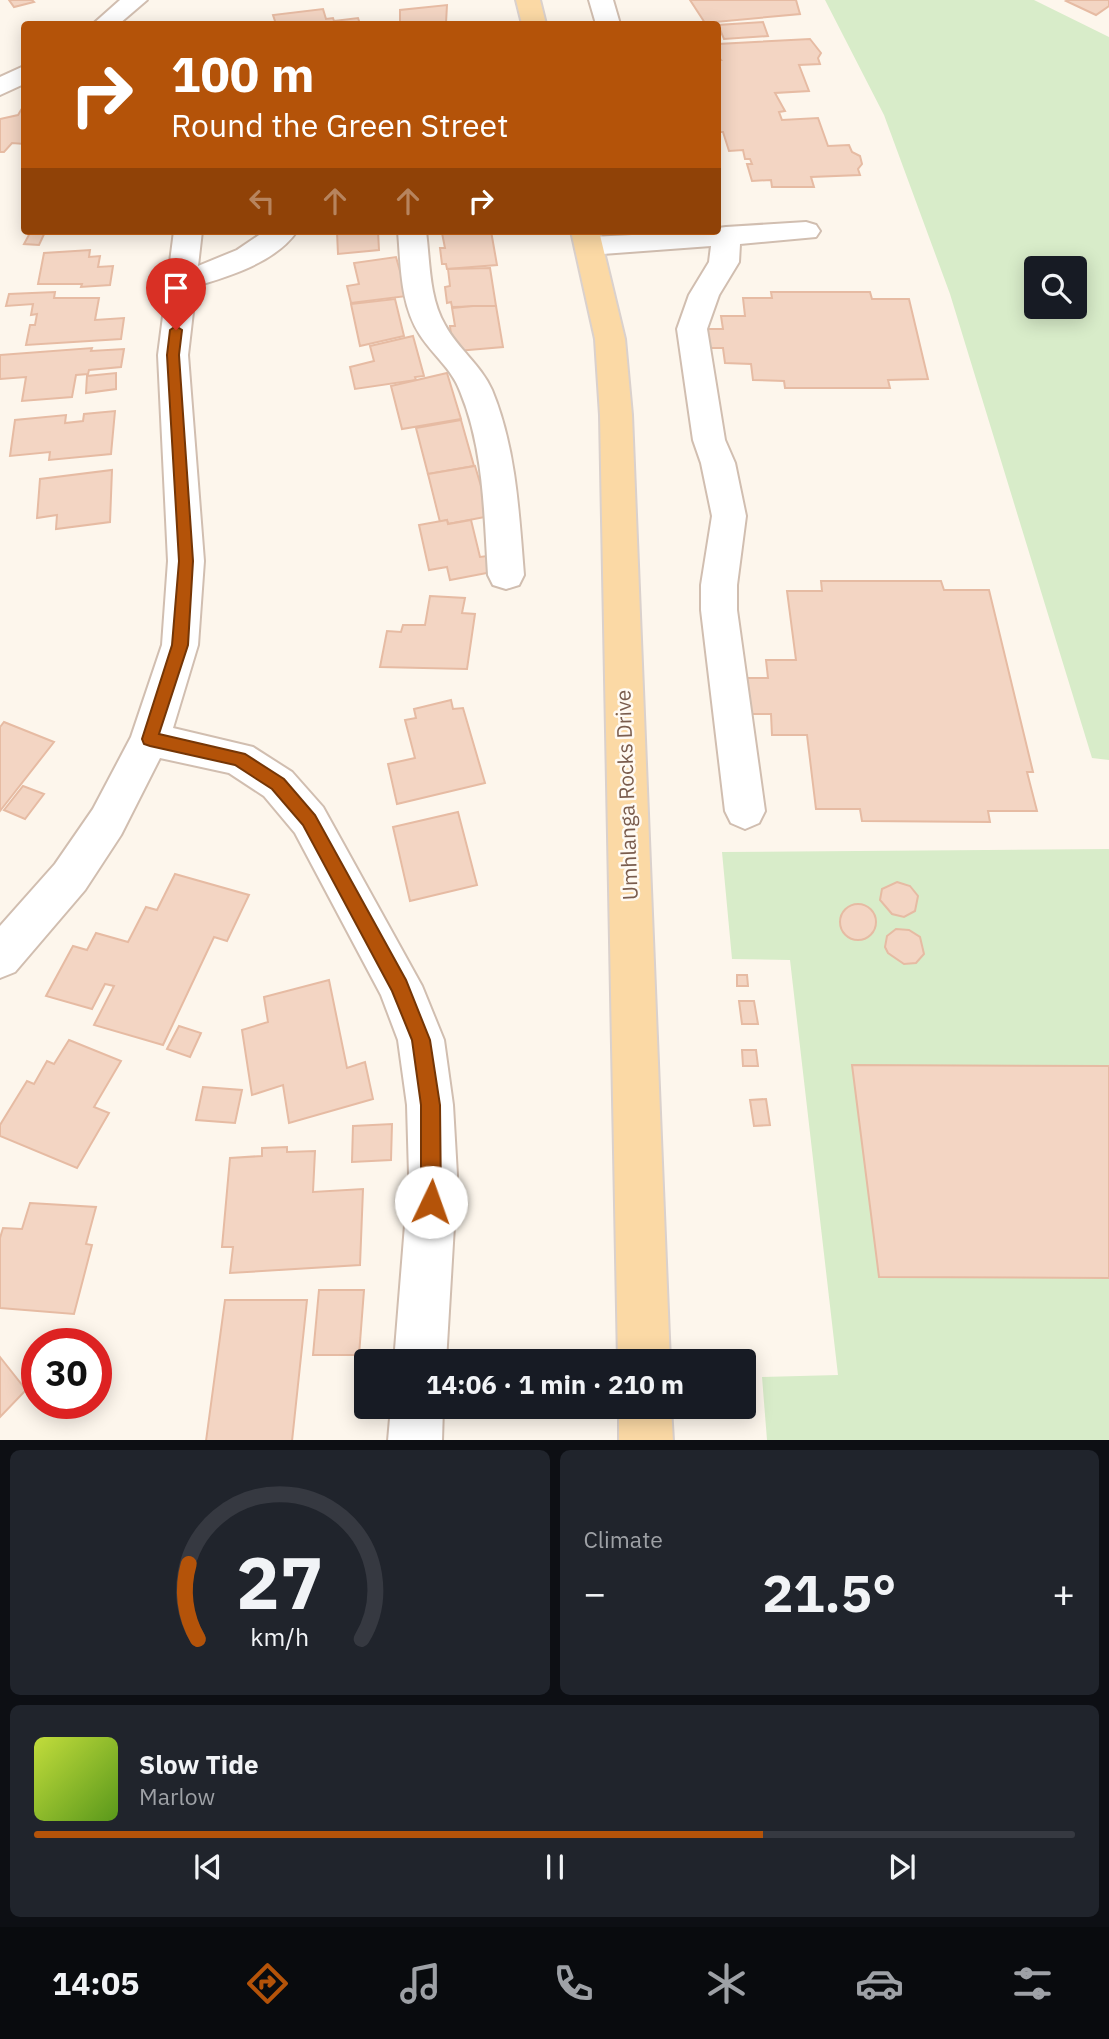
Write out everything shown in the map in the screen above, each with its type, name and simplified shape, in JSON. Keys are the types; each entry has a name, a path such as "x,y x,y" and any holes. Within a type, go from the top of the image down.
{"main road":[{"path":"528,0 533,21"},
{"name":"Umhlanga Rocks Drive","path":"587,238 610,339 616,415 644,1349"},
{"path":"645,1419 646,1440"}],"street":[{"path":"106,19 135,0"},
{"path":"601,0 607,21"},
{"path":"0,87 21,76"},
{"path":"745,811 719,610 719,585 729,516 718,463 709,440 692,329 704,295 724,262 726,230 806,231"},
{"path":"0,958 70,877 107,822 150,739 180,645 186,561 173,355 188,235"},
{"path":"182,280 222,269 254,254 278,235"},
{"path":"412,235 422,312 476,388 489,430 499,485 506,575"},
{"path":"587,238 639,235"},
{"path":"150,739 239,759 278,784 309,820 400,986 421,1040 430,1105 433,1175 421,1349"},
{"path":"415,1440 416,1419"}],"green space":[{"path":"825,0 1034,0 1109,37 1109,760 1092,758 950,294 884,115"},
{"path":"1109,849 1109,1440 767,1440 762,1377 838,1375 790,960 732,959 722,852"}],"building":[{"path":"9,0 32,0 34,2 14,7"},
{"path":"690,0 796,0 800,14 721,21 704,21"},
{"path":"1109,0 1109,6 1096,15 1066,1"},
{"path":"447,5 446,21 400,21 400,10"},
{"path":"323,9 326,19 333,18 334,21 275,21 273,15"},
{"path":"358,18 359,21 334,21"},
{"path":"763,22 768,36 724,39 721,25"},
{"path":"810,39 821,53 818,58 820,64 799,65 809,91 775,93 785,111 779,112 782,120 818,118 828,146 849,145 852,152 860,156 860,175 811,177 814,187 772,187 771,180 752,181 747,164 752,164 750,159 745,159 743,150 729,151 721,132 721,44"},
{"path":"21,110 21,144 12,143 4,152 0,152 0,119 18,115"},
{"path":"29,235 44,235 39,245 24,244"},
{"path":"337,235 378,235 379,250 338,254"},
{"path":"442,235 492,235 497,265 447,269 446,264 442,264 440,248 445,248"},
{"path":"90,250 89,257 100,256 98,267 113,266 110,285 81,287 82,284 38,284 44,253"},
{"path":"396,257 407,296 351,303 347,286 359,284 354,263"},
{"path":"490,268 496,306 452,307 451,302 447,303 445,287 450,286 448,269"},
{"path":"55,292 54,298 99,298 95,320 124,318 121,339 26,345 30,325 35,325 37,314 31,315 33,304 6,306 9,294"},
{"path":"771,292 870,292 872,299 909,299 928,379 888,380 890,388 785,388 784,381 753,380 751,364 725,363 723,348 701,348 700,329 723,329 721,316 745,316 743,298 772,298"},
{"path":"395,299 404,336 360,346 351,304"},
{"path":"496,306 503,347 457,351 452,343 450,326 455,326 452,308"},
{"path":"413,336 424,376 415,377 416,380 355,389 350,367 374,361 370,346"},
{"path":"92,348 91,351 124,349 121,367 89,370 88,374 76,375 72,397 22,401 26,377 0,379 0,355"},
{"path":"116,373 116,389 86,393 87,376"},
{"path":"447,373 461,419 402,429 391,386"},
{"path":"115,411 111,454 49,460 50,452 10,456 15,420 66,415 65,423 83,421 84,414"},
{"path":"461,420 474,466 428,474 416,428"},
{"path":"475,466 490,516 448,524 447,520 440,522 428,474"},
{"path":"112,470 110,522 56,529 57,515 37,518 40,479"},
{"path":"447,520 448,524 471,520 480,557 487,556 492,572 450,580 447,567 429,570 419,525"},
{"path":"821,581 941,581 944,590 989,590 1033,772 1027,772 1037,811 988,811 990,822 862,821 860,809 816,809 807,735 772,735 771,714 744,714 740,678 768,678 766,660 796,660 787,591 822,591"},
{"path":"430,596 465,598 462,613 475,614 467,669 380,667 387,631 401,632 403,625 425,625"},
{"path":"451,700 453,709 463,708 485,783 397,804 388,764 415,758 405,720 416,718 414,709"},
{"path":"4,722 54,742 0,811 0,727"},
{"path":"23,786 44,794 25,819 4,810"},
{"path":"458,812 477,885 410,901 393,827"},
{"path":"175,874 249,895 227,941 214,937 163,1045 94,1025 114,986 105,984 92,1009 46,996 73,946 87,950 96,933 128,942 146,907 157,910"},
{"path":"897,882 910,886 918,896 915,911 904,917 892,914 880,900 882,889"},
{"path":"858,904 871,909 876,922 871,935 858,940 845,935 840,922 845,909"},
{"path":"896,929 909,930 920,937 924,954 916,963 904,964 888,953 885,947 887,936"},
{"path":"737,975 747,975 748,986 737,986"},
{"path":"329,980 347,1068 365,1062 373,1099 289,1123 283,1085 252,1095 242,1030 268,1022 264,997"},
{"path":"739,1001 754,1001 758,1024 742,1024"},
{"path":"179,1026 201,1033 190,1057 167,1049"},
{"path":"69,1040 121,1061 94,1107 109,1113 77,1168 0,1136 0,1125 27,1081 34,1084 47,1061 54,1064"},
{"path":"742,1050 756,1050 758,1066 743,1066"},
{"path":"852,1065 1109,1066 1109,1278 879,1277"},
{"path":"203,1087 242,1090 235,1123 196,1120"},
{"path":"766,1099 770,1125 754,1126 750,1100"},
{"path":"392,1124 391,1160 352,1162 353,1126"},
{"path":"287,1147 287,1152 315,1151 313,1192 363,1189 360,1265 230,1273 233,1247 222,1247 230,1158 262,1156 262,1148"},
{"path":"30,1203 96,1207 86,1244 92,1245 74,1314 0,1308 0,1238 3,1228 22,1229"},
{"path":"319,1290 364,1290 359,1349 354,1349 354,1355 313,1355"},
{"path":"225,1300 307,1300 292,1440 206,1440"},
{"path":"0,1357 21,1384 21,1395 0,1417"}],"route":[{"path":"176,330 173,355 186,561 180,645 150,739 239,759 278,784 309,820 400,986 421,1040 430,1105 433,1175 431,1202"}]}
